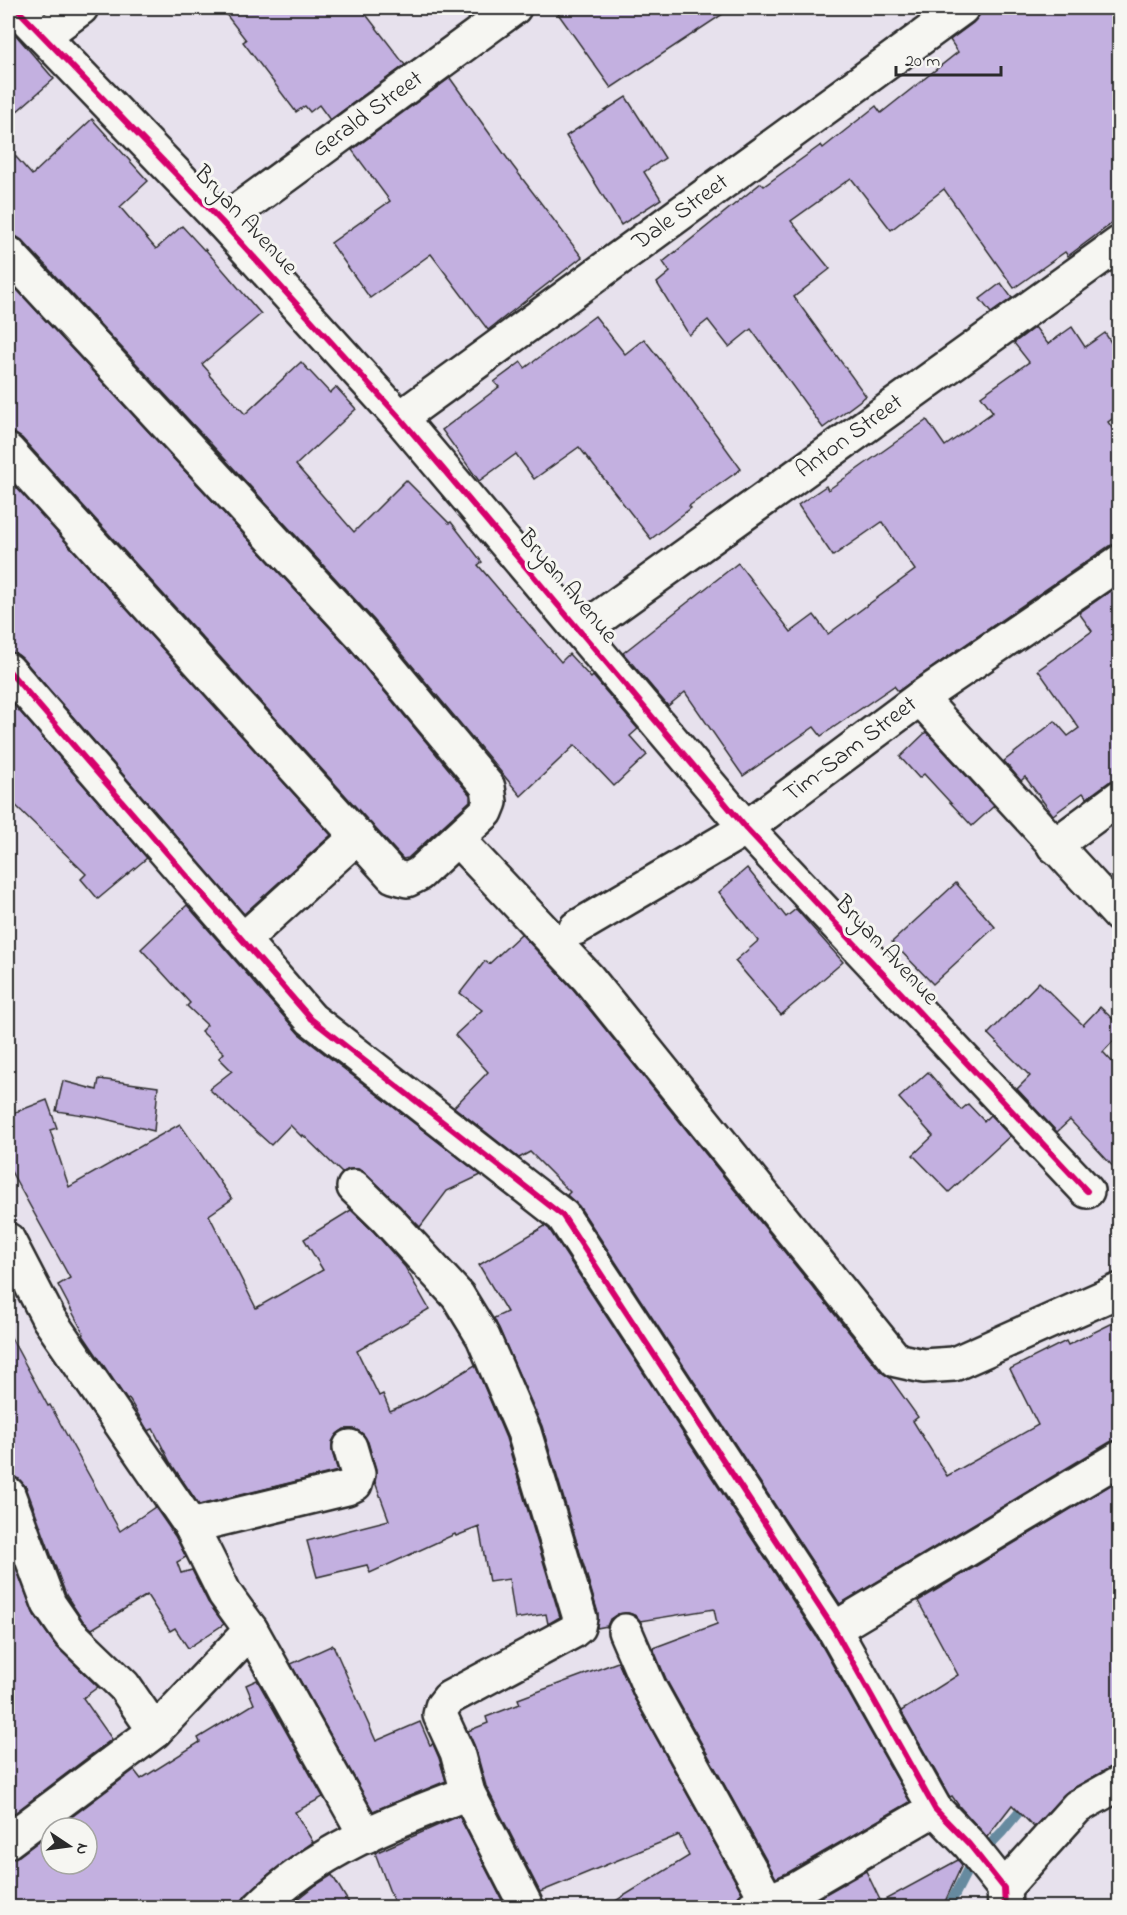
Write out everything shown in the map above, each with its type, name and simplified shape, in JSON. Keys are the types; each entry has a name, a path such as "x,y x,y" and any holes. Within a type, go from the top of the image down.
{"street":[{"name":"Bryan Avenue","path":"16,8 222,222 400,418 746,828 1087,1191"},
{"path":"43,36 81,8"},
{"name":"Gerald Street","path":"222,222 514,8"},
{"name":"Dale Street","path":"400,418 962,8"},
{"name":"Anton Street","path":"581,631 1119,243"},
{"path":"8,253 360,633 488,787 490,802 486,812 419,874 407,880 393,876 8,451"},
{"name":"Tim-Sam Street","path":"576,928 746,828 920,698 1119,562"},
{"path":"8,670 311,1019 563,1216 834,1629 935,1809 969,1844 1001,1890 1077,1807 1119,1783"},
{"path":"920,698 1119,916"},
{"path":"1054,846 1119,797"},
{"path":"243,940 358,836"},
{"path":"458,840 588,978 896,1360 923,1366 954,1364 1119,1290"},
{"path":"354,1187 458,1296 483,1337 524,1432 580,1618 578,1627 572,1632 449,1698 442,1707 440,1715 457,1752 468,1793 527,1908"},
{"path":"8,1240 49,1319 191,1526 225,1594 251,1630 366,1836"},
{"path":"191,1526 347,1488 355,1484 358,1474 350,1447"},
{"path":"834,1629 1119,1458"},
{"path":"8,1494 49,1604 69,1633 124,1686 155,1731"},
{"path":"8,1841 155,1731 251,1630"},
{"path":"625,1631 651,1689 759,1904 797,1888 935,1809"},
{"path":"260,1908 273,1893 324,1857 395,1821 468,1793"}],"building":[{"path":"221,8 361,8 405,65 330,120 319,105 310,112 305,106 296,112 243,42 246,40"},
{"path":"554,8 732,8 611,88"},
{"path":"980,8 1119,8 1119,218 1068,256 1065,252 1014,288 944,189 891,230 851,178 791,221 830,269 794,297 866,396 823,428 751,329 729,347 708,320 689,335 657,283 670,272 663,262 761,183 764,186 821,145 823,148 876,106 881,113 958,52 950,40 973,23 979,16"},
{"path":"8,26 54,79 8,119"},
{"path":"450,78 582,257 488,330 431,254 370,298 331,243 390,201 352,150"},
{"path":"626,97 665,158 644,172 661,199 621,225 566,136"},
{"path":"92,119 148,181 120,207 156,249 182,226 261,314 202,364 210,373 209,375 245,414 301,362 330,393 336,387 356,409 296,465 354,532 406,480 449,523 451,522 482,562 478,565 561,662 569,654 591,678 593,676 638,729 630,736 647,755 614,786 575,745 521,796 374,620 22,240 14,235 8,235 8,148 32,175"},
{"path":"8,280 346,645 470,795 470,801 408,858 403,859 22,438 14,433 8,433"},
{"path":"1001,283 1012,298 991,313 980,299"},
{"path":"595,316 625,354 644,339 741,469 689,506 691,508 651,539 579,447 534,479 516,454 479,481 442,430 499,387 494,382 521,362 525,368"},
{"path":"1035,327 1048,344 1072,327 1085,347 1105,333 1119,355 1119,414 1108,422 1119,438 1119,543 1109,546 898,691 894,686 821,736 814,727 743,776 685,692 668,706 623,653 738,563 791,632 814,615 828,634 915,570 882,522 833,556 798,505 826,486 828,490 927,420 945,446 993,412 981,396 1029,362 1014,343"},
{"path":"8,478 331,835 244,914 22,658 15,653 8,652"},
{"path":"1119,585 1119,779 1109,782 1087,798 1083,793 1053,815 1025,777 1021,781 1004,761 1055,721 1068,736 1079,728 1038,670 1092,631 1079,613"},
{"path":"8,698 147,858 98,899 81,879 86,874 8,798"},
{"path":"926,732 994,806 972,826 924,774 919,778 900,757"},
{"path":"747,868 786,917 796,909 843,962 781,1015 735,961 758,941 719,892"},
{"path":"956,883 995,927 933,984 892,942"},
{"path":"187,905 299,1034 481,1175 447,1191 420,1227 367,1174 358,1169 349,1169 342,1173 290,1125 271,1145 209,1089 232,1071 219,1058 224,1053 201,1031 207,1025 187,1006 190,1003 141,949"},
{"path":"521,934 573,989 881,1372 890,1378 918,1417 913,1421 947,1476 1038,1425 1010,1369 1066,1341 1068,1345 1119,1320 1119,1439 1110,1442 840,1604 579,1206 567,1195 570,1192 530,1152 519,1158 454,1107 488,1072 455,1035 482,1010 460,993 485,961 489,964"},
{"path":"1039,982 1083,1025 1100,1007 1119,1025 1119,1035 1103,1052 1119,1069 1119,1173 1070,1120 1057,1132 1017,1089 1030,1076 988,1034"},
{"path":"928,1072 961,1110 968,1104 984,1121 990,1115 1010,1136 949,1192 913,1155 933,1136 899,1098"},
{"path":"99,1079 158,1087 154,1131 97,1117 56,1111 63,1081 97,1090"},
{"path":"47,1100 57,1128 50,1130 69,1187 180,1124 232,1199 209,1215 256,1308 323,1270 304,1239 351,1210 374,1232 405,1267 429,1309 357,1351 379,1396 383,1394 390,1411 422,1397 475,1365 506,1438 560,1617 548,1624 546,1614 515,1619 509,1579 489,1582 479,1527 456,1536 455,1534 370,1573 367,1565 317,1577 307,1541 389,1520 375,1482 376,1469 368,1442 363,1434 355,1429 344,1429 332,1442 332,1452 338,1471 199,1505 170,1462 153,1429 148,1431 129,1399 127,1400 83,1335 58,1285 70,1278 8,1166 8,1115"},
{"path":"545,1226 818,1639 910,1802 776,1878 667,1681 653,1648 717,1624 714,1609 640,1621 636,1616 628,1613 618,1614 610,1619 607,1626 597,1628 598,1613 542,1426 494,1318 507,1312 479,1265"},
{"path":"8,1332 120,1531 155,1507 175,1536 186,1557 177,1562 181,1573 192,1570 208,1602 224,1624 188,1648 175,1628 170,1631 147,1595 92,1629 83,1621 66,1595 26,1487 19,1479 8,1476"},
{"path":"1119,1480 1119,1764 1068,1791 1034,1827 1012,1805 987,1837 952,1796 950,1797 901,1711 958,1675 918,1601"},
{"path":"8,1546 34,1615 56,1646 98,1687 83,1698 112,1739 8,1818"},
{"path":"333,1645 376,1741 420,1722 430,1745 433,1744 446,1781 373,1811 291,1664"},
{"path":"618,1662 634,1698 742,1893 724,1908 604,1908 689,1856 679,1835 540,1892 486,1786 468,1731 488,1723 486,1717 520,1704 518,1699"},
{"path":"257,1680 323,1797 295,1812 313,1842 269,1874 246,1895 241,1902 241,1908 8,1908 8,1859 19,1856 39,1841 39,1876 99,1876 99,1816 73,1816 134,1770 141,1779 200,1742 198,1738 254,1704 246,1685"},
{"path":"459,1816 505,1906 396,1908 375,1853"},
{"path":"958,1860 962,1865 942,1908 801,1908 866,1871 881,1902"},
{"path":"332,1875 352,1908 287,1908 316,1885"}],"waterway":[{"path":"948,1908 970,1865 1027,1802"}],"cycle path":[{"path":"16,8 222,222 400,418 746,828 1087,1191"},
{"path":"8,670 311,1019 563,1216 834,1629 935,1809 969,1844 1004,1888 1005,1908"}]}
